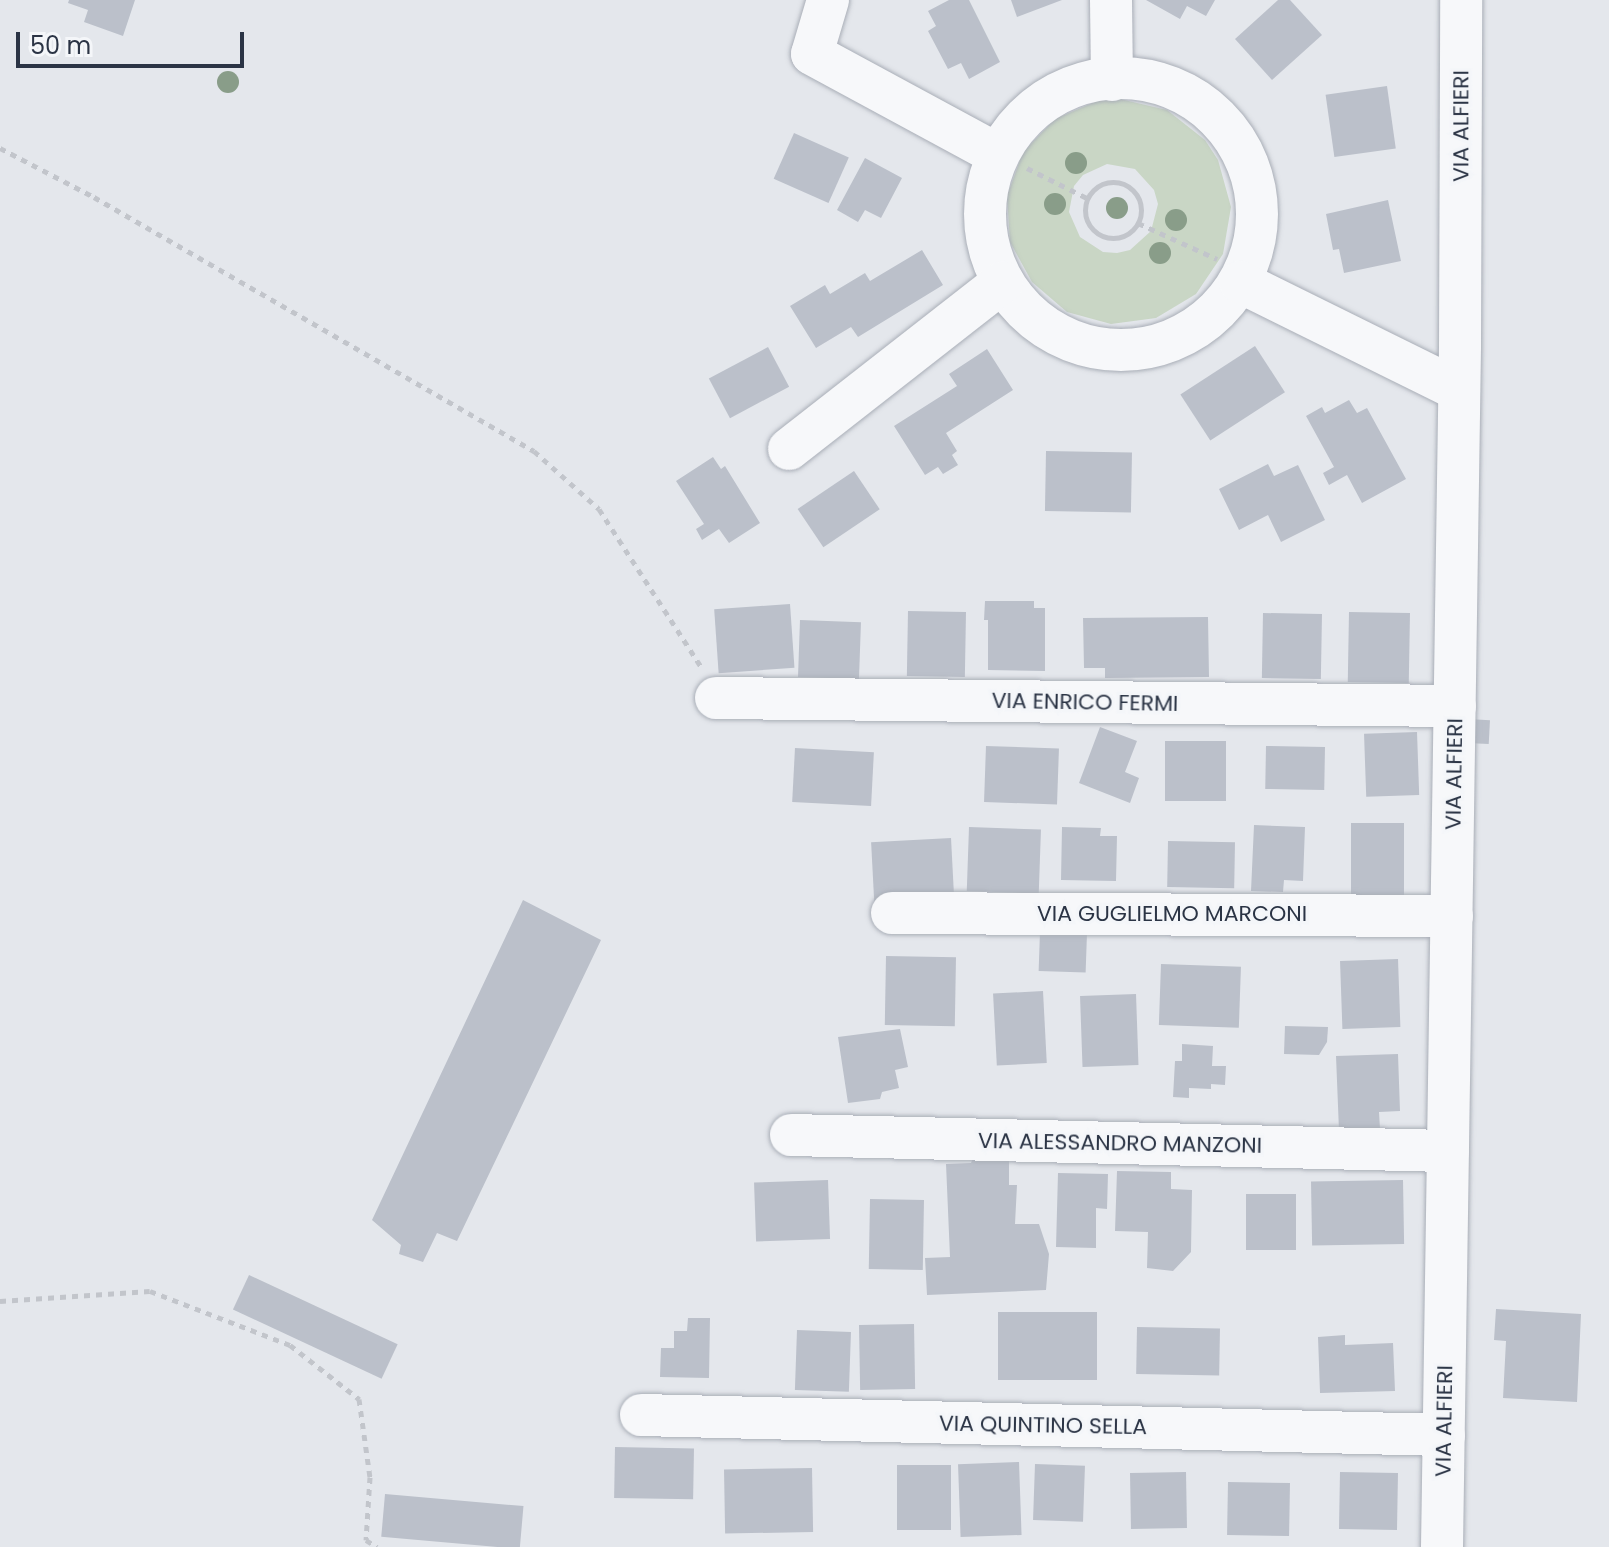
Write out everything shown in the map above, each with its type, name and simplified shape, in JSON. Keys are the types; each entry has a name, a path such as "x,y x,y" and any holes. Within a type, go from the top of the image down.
{"street":[{"path":"828,0 812,54 993,164"},
{"path":"1111,0 1112,80"},
{"name":"VIA ALFIERI","path":"1442,1547 1459,390 1461,0"},
{"path":"1133,78 1177,89 1214,115 1242,151 1256,194 1256,239 1235,289 1215,314 1181,337 1142,349 1101,349 1063,338 1029,314 1003,282 989,247 985,209 993,164 1046,100 1088,82 1112,80 1133,78"},
{"path":"789,449 1003,282"},
{"path":"1235,289 1459,390"},
{"name":"VIA ENRICO FERMI","path":"716,698 1455,706"},
{"name":"VIA GUGLIELMO MARCONI","path":"892,913 1452,916"},
{"name":"VIA ALESSANDRO MANZONI","path":"791,1135 1448,1151"},
{"name":"VIA QUINTINO SELLA","path":"641,1415 1444,1435"}],"path":[{"path":"0,148 94,197 534,451 599,509 692,649 716,698"},
{"path":"993,164 1006,179 1014,161 1087,198"},
{"path":"1121,182 1137,194 1141,214 1138,223 1124,236 1105,237 1089,225 1085,207 1087,198 1101,184 1121,182"},
{"path":"1138,223 1217,259 1205,277 1235,289"},
{"path":"0,1301 150,1291 290,1345 359,1399 370,1477 366,1540 377,1547"}],"green space":[{"path":"1120,99 1167,110 1205,140 1218,160 1231,207 1223,254 1196,294 1156,318 1111,324 1067,312 1032,282 1010,242 1007,196 1023,152 1055,119 1097,101","holes":["1107,164 1135,169 1154,190 1158,204 1151,231 1130,250 1103,252 1080,237 1069,212 1074,186 1083,175"]}],"building":[{"path":"69,0 135,0 123,36 84,22 88,10 68,3"},
{"path":"949,0 969,0 1000,62 969,79 961,63 948,69 928,31 936,26 928,11"},
{"path":"1011,0 1062,0 1017,17"},
{"path":"1146,0 1215,0 1206,16 1187,6 1180,19"},
{"path":"1278,0 1290,0 1322,35 1272,80 1235,39"},
{"path":"1387,86 1396,148 1334,157 1326,95"},
{"path":"794,133 849,157 828,203 774,179"},
{"path":"865,158 902,178 881,218 865,210 858,222 837,210"},
{"path":"1388,200 1401,261 1344,273 1339,249 1333,250 1326,214"},
{"path":"922,250 943,285 858,337 851,327 816,348 790,306 825,285 830,294 865,273 870,281"},
{"path":"1255,346 1285,392 1210,441 1180,394"},
{"path":"768,347 789,387 730,418 709,378"},
{"path":"987,349 1013,390 946,433 957,451 952,455 958,465 943,474 938,467 925,475 894,426 957,386 949,374"},
{"path":"1349,400 1357,413 1367,408 1406,479 1362,503 1347,475 1329,485 1323,473 1334,467 1306,416 1322,407 1325,413"},
{"path":"1046,451 1132,453 1131,512 1045,511"},
{"path":"713,457 721,469 725,466 760,523 729,543 719,529 702,540 696,529 704,524 676,481"},
{"path":"1268,464 1274,476 1298,465 1325,520 1281,542 1268,515 1239,530 1219,489"},
{"path":"854,471 880,509 823,547 798,509"},
{"path":"985,601 1034,601 1034,608 1045,608 1045,671 988,670"},
{"path":"790,604 794,668 719,673 714,609"},
{"path":"908,611 966,612 965,677 907,676"},
{"path":"1349,612 1410,613 1409,683 1348,682"},
{"path":"1263,613 1322,614 1321,679 1262,678"},
{"path":"1208,617 1209,677 1105,678 1105,668 1084,668 1083,618"},
{"path":"800,620 861,622 859,679 798,677"},
{"path":"1468,719 1490,720 1489,744 1467,743"},
{"path":"1100,727 1137,741 1125,772 1139,778 1130,803 1079,783"},
{"path":"1417,732 1419,795 1366,797 1364,734"},
{"path":"1165,741 1226,741 1226,801 1165,801"},
{"path":"986,746 1059,749 1057,805 984,802"},
{"path":"1266,746 1325,747 1324,790 1265,789"},
{"path":"795,748 874,752 871,806 792,802"},
{"path":"1351,823 1404,823 1404,906 1351,906"},
{"path":"1254,825 1305,827 1303,881 1284,880 1283,892 1251,891"},
{"path":"969,827 1041,830 1039,893 967,891"},
{"path":"1062,827 1101,828 1100,836 1117,836 1116,881 1061,880"},
{"path":"951,838 955,905 875,909 871,842"},
{"path":"1168,841 1235,842 1234,888 1167,887"},
{"path":"523,900 601,940 457,1241 437,1233 423,1262 399,1254 401,1245 372,1220"},
{"path":"1040,932 1087,934 1086,973 1039,971"},
{"path":"886,956 956,957 955,1026 885,1025"},
{"path":"1398,959 1400,1027 1342,1029 1340,961"},
{"path":"1161,964 1241,967 1239,1028 1159,1025"},
{"path":"1043,991 1047,1063 997,1066 993,994"},
{"path":"1136,994 1138,1065 1083,1067 1080,996"},
{"path":"1285,1026 1328,1027 1327,1042 1319,1055 1284,1054"},
{"path":"900,1029 908,1067 895,1070 899,1088 882,1092 880,1099 848,1103 838,1037"},
{"path":"1182,1044 1213,1046 1212,1066 1226,1066 1225,1085 1211,1084 1211,1089 1189,1088 1189,1098 1173,1097 1175,1061 1182,1061"},
{"path":"1398,1054 1400,1111 1379,1112 1380,1129 1339,1131 1336,1056"},
{"path":"974,1156 1009,1158 1009,1185 1017,1185 1015,1224 1039,1224 1049,1254 1046,1290 927,1295 925,1258 950,1257 946,1164 971,1163"},
{"path":"1117,1171 1171,1172 1171,1189 1192,1190 1191,1252 1173,1271 1147,1268 1148,1232 1115,1231"},
{"path":"1058,1173 1108,1174 1107,1209 1096,1208 1096,1248 1056,1247"},
{"path":"828,1180 830,1239 756,1242 754,1183"},
{"path":"1403,1180 1404,1244 1312,1246 1311,1182"},
{"path":"1246,1194 1296,1194 1296,1250 1246,1250"},
{"path":"870,1199 924,1200 923,1270 869,1269"},
{"path":"249,1275 398,1344 382,1379 233,1309"},
{"path":"1496,1309 1581,1314 1577,1402 1503,1398 1506,1341 1494,1340"},
{"path":"998,1312 1097,1312 1097,1380 998,1380"},
{"path":"688,1318 710,1318 709,1378 660,1377 661,1348 674,1348 674,1331 687,1331"},
{"path":"914,1324 915,1389 860,1390 859,1325"},
{"path":"1137,1327 1220,1328 1219,1375 1136,1374"},
{"path":"797,1330 851,1332 849,1392 795,1390"},
{"path":"1345,1335 1345,1345 1393,1343 1395,1391 1320,1393 1318,1337"},
{"path":"615,1447 694,1448 693,1499 614,1498"},
{"path":"1019,1462 1022,1535 961,1537 958,1464"},
{"path":"1035,1464 1085,1466 1083,1522 1033,1520"},
{"path":"897,1465 951,1465 951,1530 897,1530"},
{"path":"812,1468 813,1532 725,1534 724,1470"},
{"path":"1186,1472 1187,1528 1131,1529 1130,1473"},
{"path":"1340,1472 1398,1473 1397,1530 1339,1529"},
{"path":"1228,1482 1290,1483 1289,1536 1227,1535"},
{"path":"385,1494 523,1506 520,1547 381,1537"}]}
